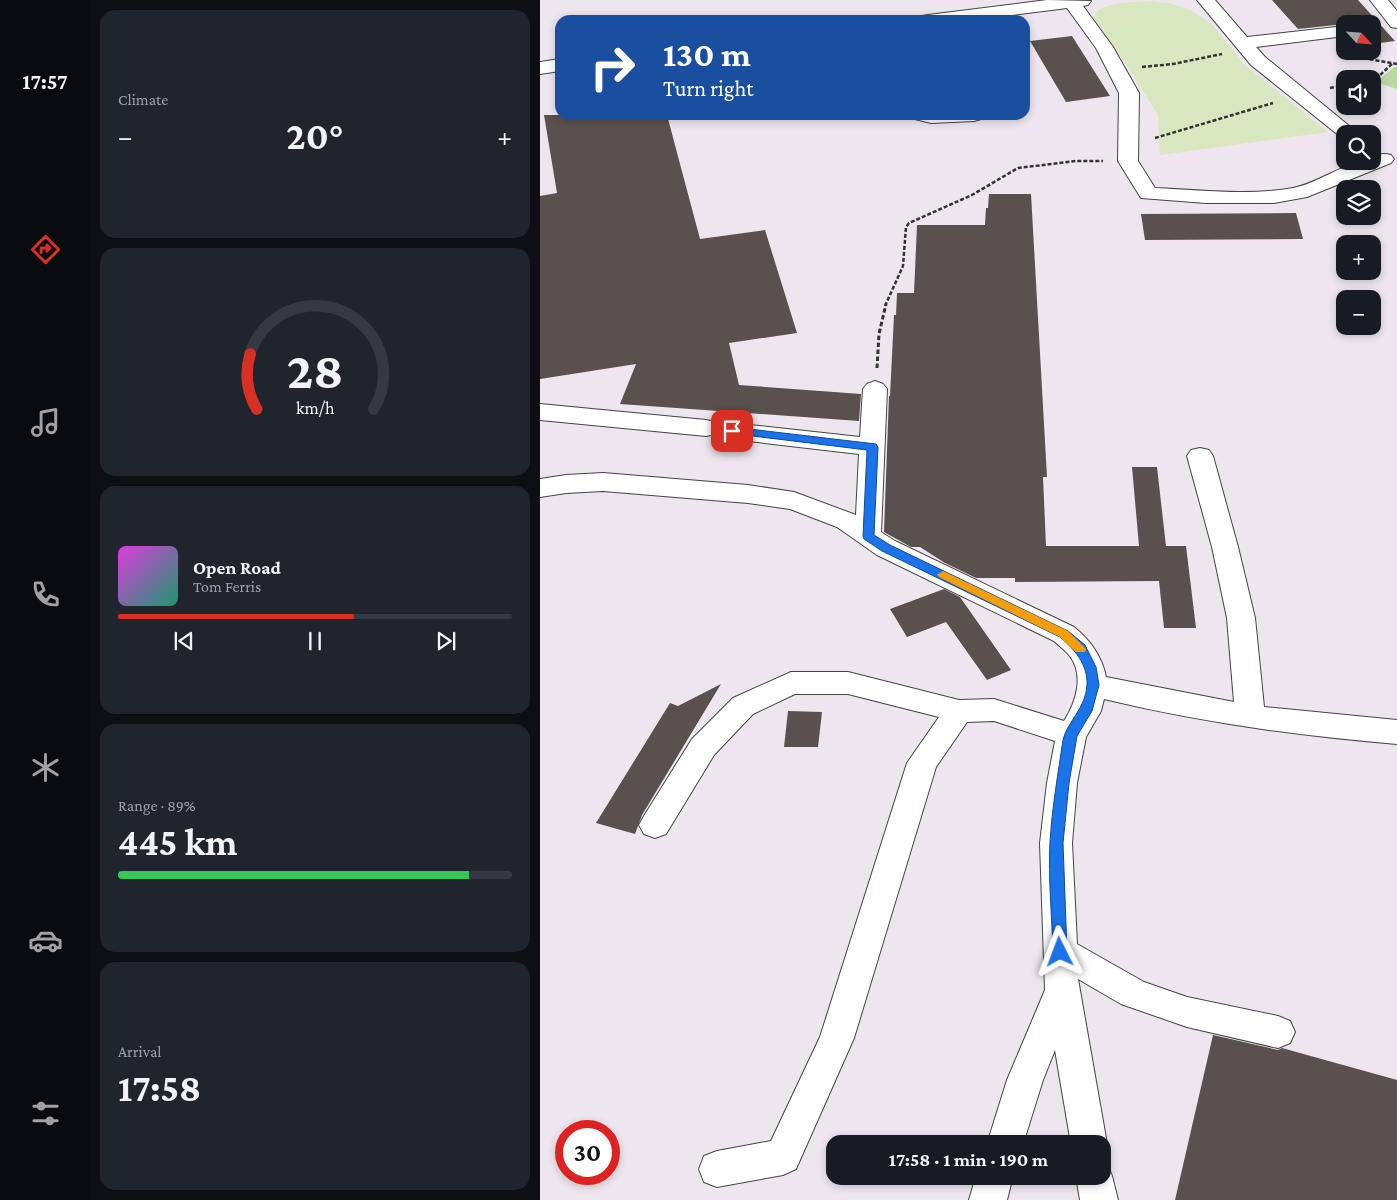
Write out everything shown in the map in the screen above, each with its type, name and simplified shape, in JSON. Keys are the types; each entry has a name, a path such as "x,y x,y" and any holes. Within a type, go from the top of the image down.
{"street":[{"path":"1206,0 1258,61 1337,125"},
{"path":"1379,0 1392,26"},
{"path":"967,15 1075,1 1082,19 1104,47 1129,93 1128,154 1148,194 1206,197 1274,197 1300,193 1385,154"},
{"path":"1244,45 1336,32"},
{"path":"540,68 555,66"},
{"path":"868,536 875,389"},
{"path":"540,412 706,428"},
{"path":"732,431 873,447"},
{"path":"1200,456 1225,547 1241,618 1250,715"},
{"path":"540,488 602,482 748,494 794,501 846,521 886,548 1064,634 1080,648 1090,667 1093,685 1086,711 1070,735 1062,783 1056,843 1062,990 1087,1135"},
{"path":"655,826 703,747 743,706 791,683 848,682 959,711 994,710 1070,735"},
{"path":"1093,685 1153,700 1250,715 1355,729 1397,732"},
{"path":"717,1169 783,1156 837,1038 922,763 959,711"},
{"path":"1060,952 1133,993 1187,1012 1278,1032"},
{"path":"1008,1135 1025,1080 1062,990"},
{"path":"988,1200 992,1185"},
{"path":"1096,1185 1099,1200"}],"path":[{"path":"1116,70 1173,64 1223,54 1244,45"},
{"path":"1381,74 1393,63"},
{"path":"875,389 879,334 884,308 903,266 906,227 909,223 972,196 1018,168 1128,154 1300,96 1336,86"}],"shaded area":[{"path":"540,0 1397,0 1397,1200 540,1200"}],"green space":[{"path":"1150,1 1168,3 1190,10 1213,25 1244,64 1328,132 1160,155 1158,115 1124,61 1093,19 1096,13 1109,5"},
{"path":"1394,67 1397,67 1397,89 1381,84 1381,78"}],"building":[{"path":"1272,0 1358,0 1372,15 1336,15 1336,25 1298,29"},
{"path":"1381,25 1395,41 1381,43"},
{"path":"1072,36 1110,96 1066,102 1030,41"},
{"path":"544,115 555,115 555,120 668,120 700,239 765,230 797,333 729,343 739,385 861,394 859,421 620,404 636,364 540,379 540,196 557,193"},
{"path":"989,194 1031,194 1047,477 1043,477 1046,546 1139,546 1132,467 1157,467 1166,546 1186,546 1196,628 1164,628 1159,581 1015,582 1015,578 976,578 945,563 920,547 911,547 884,532 894,315 896,315 897,293 914,293 917,225 985,225"},
{"path":"1296,213 1303,239 1145,240 1141,214"},
{"path":"944,589 960,597 1011,670 987,680 946,622 907,637 890,609"},
{"path":"721,684 642,815 635,834 596,823 670,703 678,706"},
{"path":"788,711 822,712 818,747 784,747"},
{"path":"1213,1035 1278,1050 1282,1048 1397,1080 1397,1200 1175,1200"}],"slow traffic":[{"path":"943,575 1064,634 1080,649"}],"route":[{"path":"732,431 873,447 868,536 886,548 1024,613 1064,634 1080,648 1090,667 1093,685 1086,711 1070,735 1062,783 1056,843 1060,952"}]}
